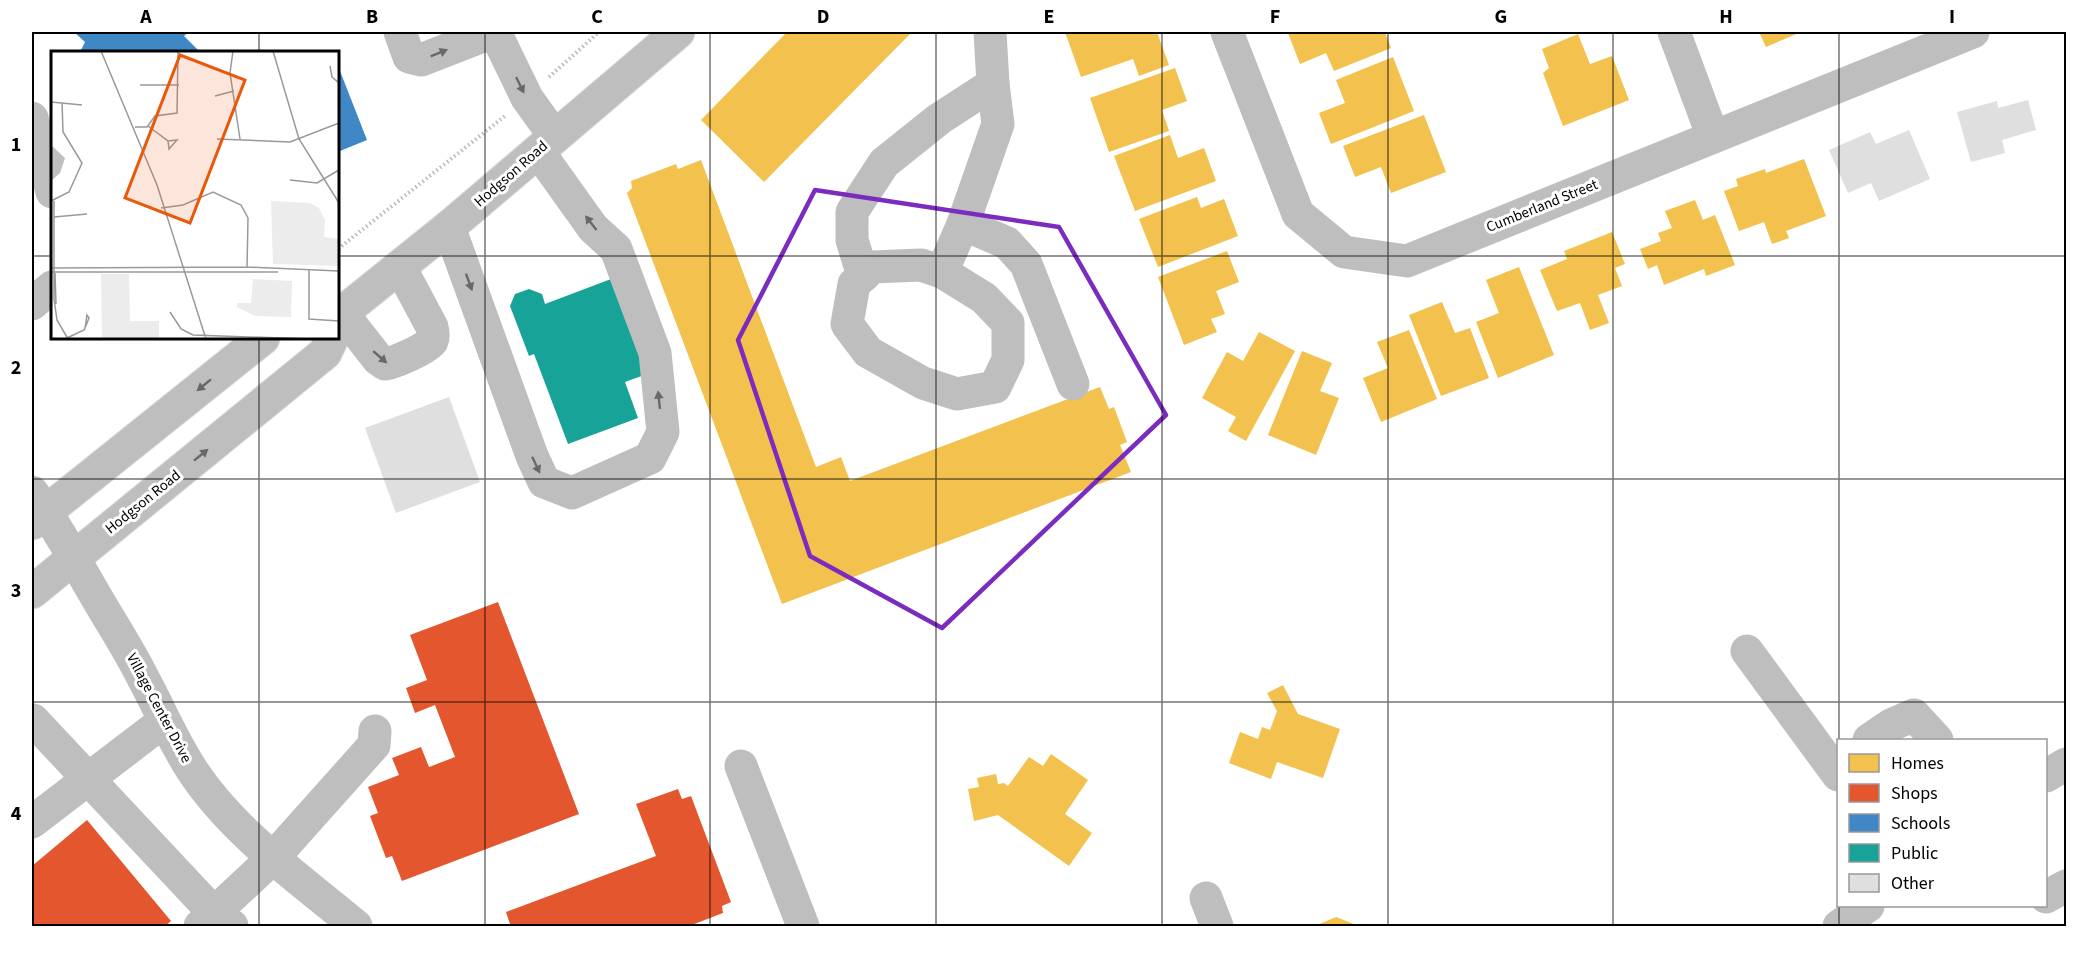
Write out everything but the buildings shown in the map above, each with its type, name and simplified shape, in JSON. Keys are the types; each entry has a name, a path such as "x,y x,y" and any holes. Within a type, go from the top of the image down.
{"street":[{"path":"400,32 409,57 421,60 494,32 547,144 593,228 616,249 655,352 663,432 650,458 572,493 544,482 532,456 449,227"},
{"name":"Hodgson Road","path":"339,320 678,32"},
{"path":"942,272 963,224 998,124 990,32"},
{"name":"Cumberland Street","path":"1227,32 1298,214 1344,252 1407,261 1973,32"},
{"path":"1674,32 1713,136"},
{"path":"863,276 852,240 852,212 884,163 939,119 993,84"},
{"path":"32,118 51,188"},
{"path":"963,224 1007,243 1026,264 1073,384"},
{"path":"921,265 942,272 984,298 1008,323 1008,360 995,387 957,394 923,383 868,352 847,324 854,285 873,267 921,265"},
{"path":"339,324 385,364 393,363 429,344 433,336 432,327 400,267"},
{"path":"32,304 51,288"},
{"path":"36,509 262,339"},
{"name":"Hodgson Road","path":"32,592 325,353 330,339"},
{"name":"Village Center Drive","path":"36,509 74,558 195,774 226,813 356,927"},
{"path":"1747,651 1836,768"},
{"path":"1872,739 1891,725 1914,716 1935,739"},
{"path":"32,822 164,720"},
{"path":"32,721 87,778 215,922 374,745 375,732"},
{"path":"2047,775 2067,764"},
{"path":"741,766 803,927"},
{"path":"2047,896 2067,886"},
{"path":"1839,927 1867,907"}],"path":[{"path":"544,81 599,32"},
{"path":"339,248 514,108"}],"highlighted area":[{"path":"815,190 1059,227 1166,415 942,628 810,556 738,340"}]}
